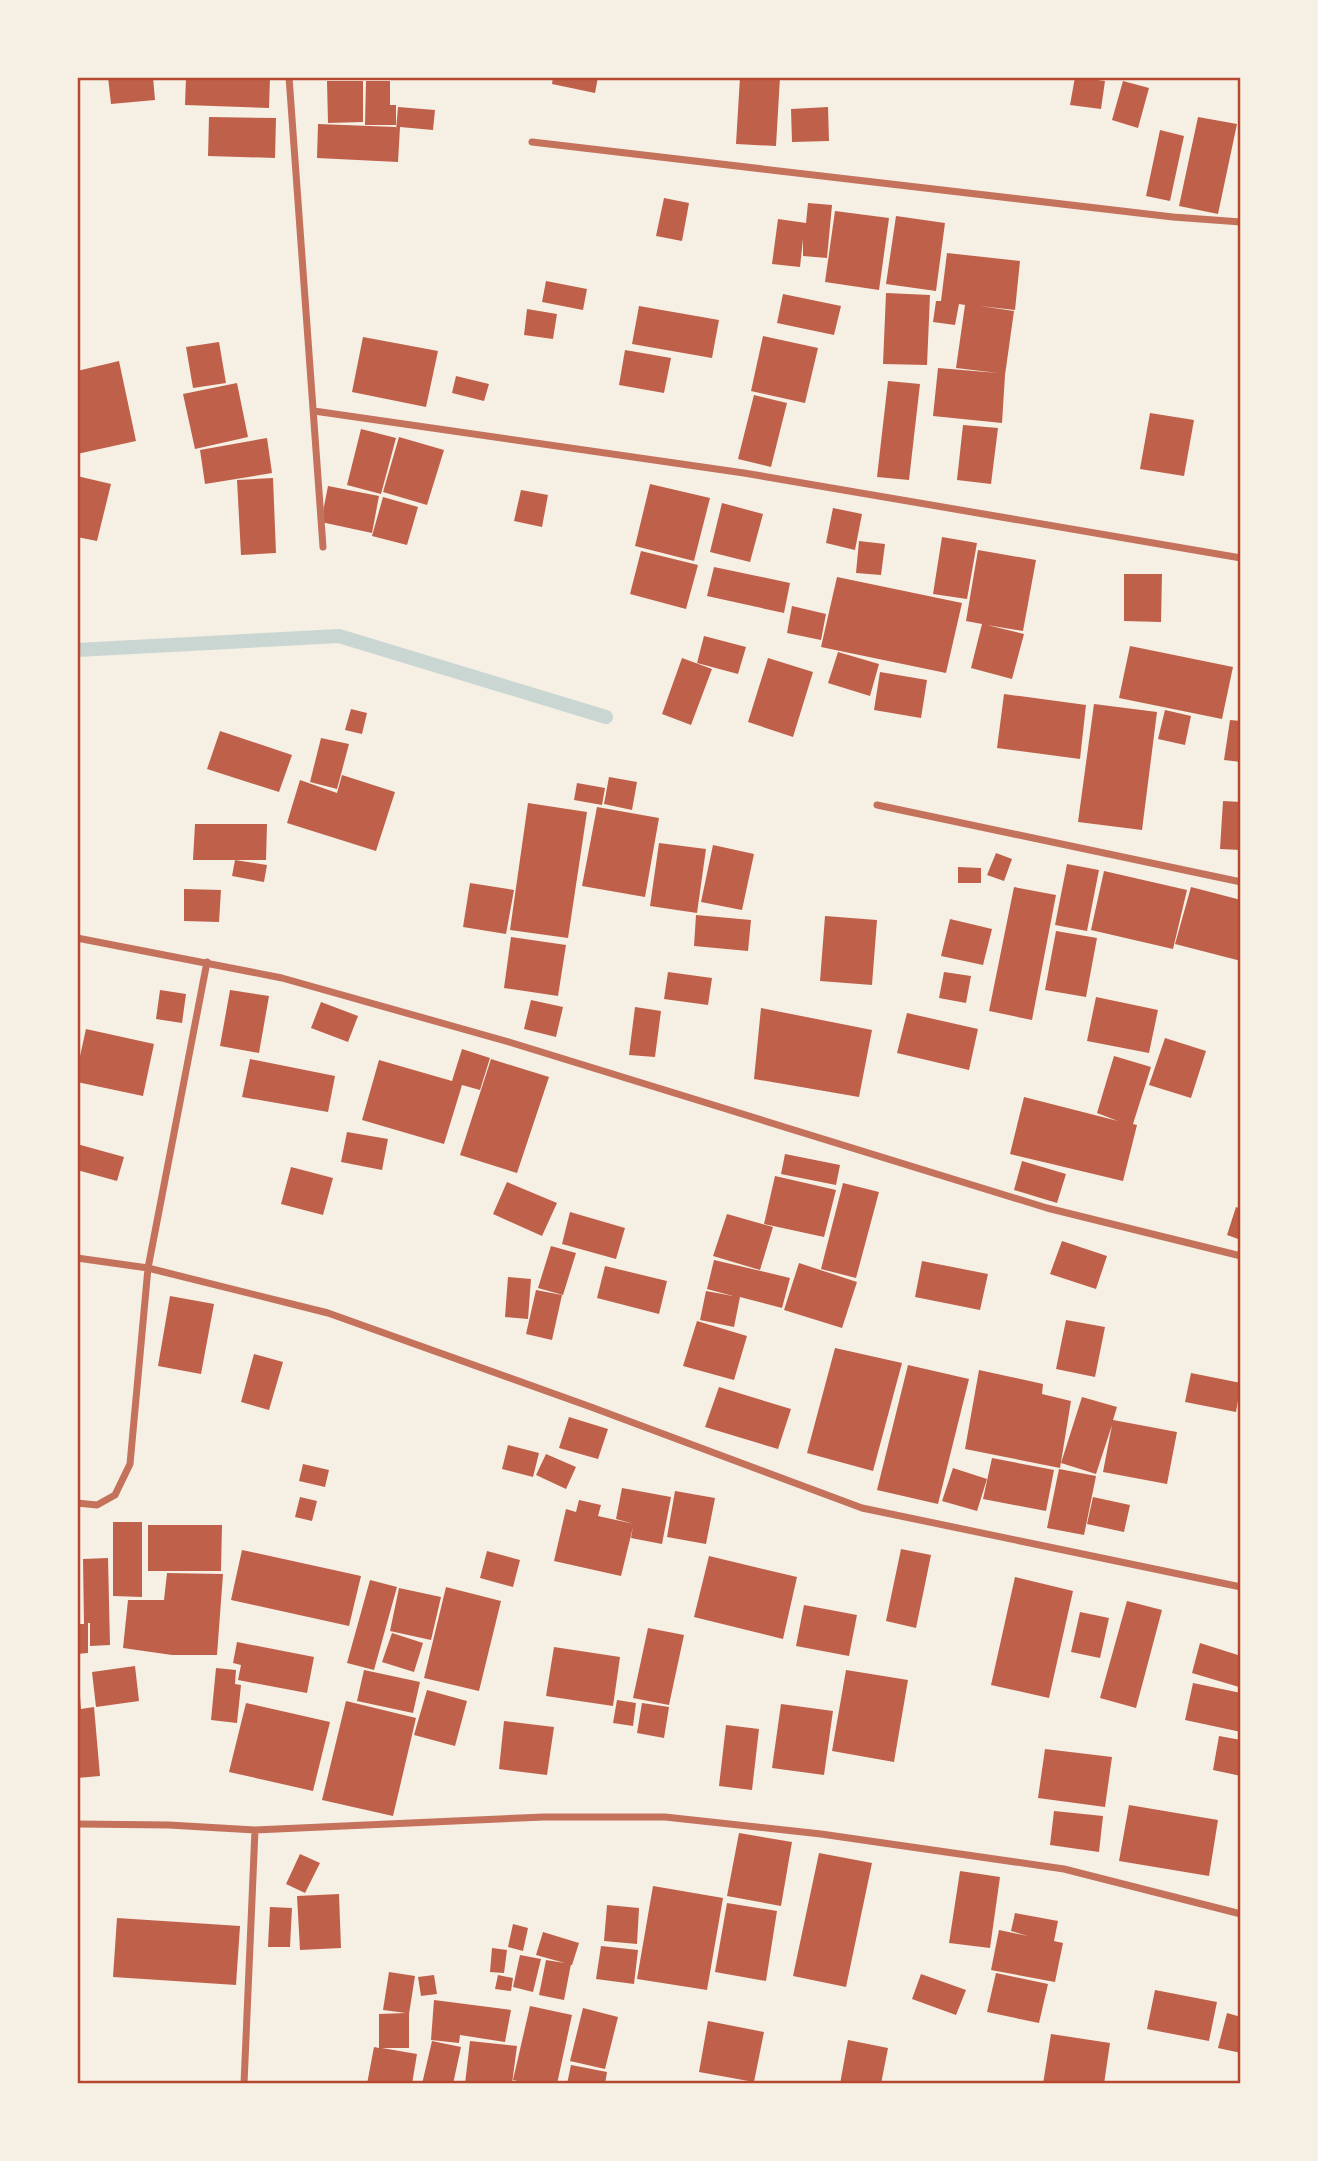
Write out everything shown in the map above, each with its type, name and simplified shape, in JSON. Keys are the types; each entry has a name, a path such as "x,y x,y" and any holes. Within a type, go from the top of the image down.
{"street":[{"path":"289,77 323,547"},
{"path":"533,142 1173,217 1241,222"},
{"path":"314,411 744,473 1241,558"},
{"path":"877,805 1241,882"},
{"path":"77,938 282,978 509,1042 1047,1208 1241,1256"},
{"path":"77,1503 97,1505 115,1495 130,1464 148,1268 207,962"},
{"path":"77,1258 148,1268 328,1313 617,1416 862,1508 1241,1587"},
{"path":"77,1824 256,1830 544,1817 665,1817 821,1834 1064,1869 1241,1914"},
{"path":"244,2084 256,1830"}],"building":[{"path":"108,77 153,77 155,100 111,104"},
{"path":"186,77 270,77 269,108 185,105"},
{"path":"553,77 598,77 595,93 552,84"},
{"path":"740,77 780,77 776,146 736,144"},
{"path":"1075,77 1105,81 1101,109 1070,105"},
{"path":"327,81 363,81 363,122 328,123"},
{"path":"366,81 390,81 390,105 396,105 396,125 365,125"},
{"path":"1123,81 1149,88 1138,128 1112,120"},
{"path":"398,107 435,110 433,130 400,127 398,162 317,158 318,124 396,127 396,130"},
{"path":"828,107 829,141 792,142 791,109"},
{"path":"209,117 276,118 275,158 208,156"},
{"path":"1198,117 1237,124 1218,214 1179,206"},
{"path":"1160,130 1184,136 1170,201 1146,196"},
{"path":"664,198 689,203 682,241 656,236"},
{"path":"808,203 832,205 827,258 803,256 803,239 800,267 772,264 778,219 806,223"},
{"path":"835,211 889,218 879,290 825,282"},
{"path":"896,216 945,223 936,291 886,284"},
{"path":"947,253 1020,261 1015,310 980,306 1014,311 1005,375 1002,423 933,416 938,368 998,373 956,368 965,305 959,304 955,325 933,322 936,301 941,301"},
{"path":"546,281 587,289 583,310 542,302"},
{"path":"886,293 930,295 927,365 883,364"},
{"path":"783,294 841,306 834,335 777,323"},
{"path":"639,306 719,320 712,358 632,344"},
{"path":"527,309 557,314 553,339 524,335"},
{"path":"763,336 818,348 805,403 751,391"},
{"path":"363,337 438,351 426,407 352,392"},
{"path":"219,342 226,383 193,388 186,347"},
{"path":"625,350 671,358 664,393 619,385"},
{"path":"119,361 136,441 77,454 77,371"},
{"path":"456,376 489,384 484,401 452,393"},
{"path":"888,381 920,384 909,480 877,477"},
{"path":"237,383 248,437 195,449 183,394"},
{"path":"754,395 787,403 771,467 738,459"},
{"path":"1150,413 1194,420 1184,476 1140,469"},
{"path":"963,425 998,428 991,484 957,480"},
{"path":"361,429 396,438 381,494 347,485"},
{"path":"399,437 444,450 427,505 383,492"},
{"path":"267,438 272,473 205,484 200,450"},
{"path":"77,476 111,484 97,541 77,537"},
{"path":"273,478 276,553 241,555 237,480"},
{"path":"650,484 710,498 694,561 635,546"},
{"path":"328,486 379,496 372,533 321,522"},
{"path":"521,490 548,495 542,527 514,521"},
{"path":"383,497 418,507 407,545 372,536"},
{"path":"722,503 763,514 750,562 710,552"},
{"path":"833,508 862,514 855,550 826,543"},
{"path":"942,537 977,543 967,599 933,594"},
{"path":"859,541 885,544 881,575 856,573"},
{"path":"978,550 1036,560 1023,631 987,625 1024,634 1012,679 971,668 982,624 966,621"},
{"path":"641,551 698,565 686,609 630,594"},
{"path":"714,567 790,583 784,613 707,596"},
{"path":"1124,574 1162,574 1161,622 1124,621"},
{"path":"837,577 962,603 946,673 821,647"},
{"path":"792,606 826,614 821,640 787,633"},
{"path":"704,636 746,647 738,674 697,663"},
{"path":"1130,646 1233,667 1222,719 1119,698"},
{"path":"838,652 879,664 870,696 828,683"},
{"path":"682,658 712,669 691,725 662,714"},
{"path":"768,658 813,672 793,737 748,722"},
{"path":"880,672 927,680 921,718 874,710"},
{"path":"1004,694 1086,705 1080,759 997,748"},
{"path":"1094,704 1157,712 1142,830 1078,822"},
{"path":"351,709 367,713 362,734 345,730"},
{"path":"1165,710 1191,716 1185,745 1158,739"},
{"path":"1230,720 1241,721 1241,762 1224,760"},
{"path":"220,731 292,755 279,792 207,769"},
{"path":"321,738 349,744 337,789 310,782"},
{"path":"342,775 395,792 376,851 287,823 300,780 337,793"},
{"path":"609,777 637,782 632,810 604,804"},
{"path":"577,783 605,788 602,805 574,800"},
{"path":"1223,801 1241,802 1241,850 1220,849"},
{"path":"528,803 587,812 568,938 510,930"},
{"path":"597,807 659,818 645,897 582,886"},
{"path":"195,824 267,824 266,860 193,860"},
{"path":"659,843 706,849 697,913 650,906"},
{"path":"713,845 754,854 742,910 701,902"},
{"path":"996,853 1012,859 1004,881 987,875"},
{"path":"235,860 267,865 264,882 232,876"},
{"path":"1067,864 1099,870 1087,931 1055,925"},
{"path":"958,867 981,868 981,883 958,883"},
{"path":"1104,871 1187,890 1173,949 1091,930"},
{"path":"470,883 514,890 506,934 463,927"},
{"path":"1014,887 1056,895 1032,1020 989,1011"},
{"path":"1191,887 1241,900 1241,961 1175,944"},
{"path":"184,889 221,890 219,922 184,921"},
{"path":"696,915 751,920 748,951 694,946"},
{"path":"825,916 877,920 872,985 820,981"},
{"path":"950,919 992,929 983,965 941,956"},
{"path":"1056,931 1097,938 1086,997 1045,990"},
{"path":"511,937 566,945 558,996 504,988"},
{"path":"668,972 712,978 708,1005 664,999"},
{"path":"944,972 971,976 966,1003 939,998"},
{"path":"160,990 186,994 182,1023 156,1019"},
{"path":"230,990 269,996 259,1053 220,1046"},
{"path":"1096,997 1158,1010 1149,1053 1087,1041"},
{"path":"531,1000 563,1007 556,1037 524,1029"},
{"path":"321,1002 358,1016 348,1042 311,1028"},
{"path":"635,1007 661,1011 655,1057 629,1055"},
{"path":"761,1008 872,1030 859,1097 754,1079"},
{"path":"907,1013 978,1029 969,1070 897,1053"},
{"path":"86,1029 154,1044 143,1096 77,1082"},
{"path":"1165,1038 1206,1051 1191,1098 1149,1085"},
{"path":"462,1049 490,1058 480,1090 462,1085 444,1144 362,1120 379,1060 452,1081"},
{"path":"1114,1056 1151,1067 1133,1124 1137,1125 1123,1181 1010,1154 1024,1097 1118,1121 1097,1113"},
{"path":"250,1059 335,1076 328,1112 242,1097"},
{"path":"491,1059 549,1077 517,1173 460,1155"},
{"path":"347,1132 388,1139 382,1170 341,1162"},
{"path":"77,1144 124,1157 117,1181 77,1170"},
{"path":"785,1154 840,1165 836,1185 781,1174"},
{"path":"1022,1161 1066,1174 1057,1203 1014,1190"},
{"path":"291,1167 333,1178 323,1215 281,1204"},
{"path":"775,1176 836,1190 824,1237 764,1224"},
{"path":"507,1182 557,1203 542,1236 493,1214"},
{"path":"843,1183 879,1192 856,1278 821,1269"},
{"path":"1236,1207 1241,1209 1241,1240 1227,1235"},
{"path":"570,1212 625,1228 616,1259 562,1244"},
{"path":"727,1214 773,1227 760,1270 713,1256"},
{"path":"1062,1241 1107,1256 1096,1289 1050,1274"},
{"path":"551,1246 576,1253 563,1295 538,1288"},
{"path":"714,1260 790,1278 782,1308 740,1297 734,1327 700,1320 706,1291 733,1296 707,1289"},
{"path":"922,1261 988,1274 980,1310 915,1297"},
{"path":"799,1263 857,1282 842,1328 784,1310"},
{"path":"605,1266 667,1281 659,1314 597,1298"},
{"path":"508,1277 531,1279 528,1319 505,1317"},
{"path":"536,1290 562,1295 552,1340 526,1334"},
{"path":"170,1296 214,1304 201,1374 158,1366"},
{"path":"1066,1320 1105,1327 1095,1377 1056,1369"},
{"path":"697,1321 747,1336 734,1380 683,1366"},
{"path":"835,1348 902,1363 873,1471 807,1453"},
{"path":"254,1354 283,1362 269,1410 241,1402"},
{"path":"908,1365 969,1379 938,1504 877,1490"},
{"path":"979,1370 1043,1384 1042,1394 1071,1401 1060,1468 965,1449"},
{"path":"1191,1373 1241,1383 1236,1412 1185,1402"},
{"path":"719,1387 791,1409 778,1449 705,1427"},
{"path":"1082,1397 1117,1407 1113,1420 1177,1432 1167,1484 1103,1472 1112,1425 1096,1474 1061,1463"},
{"path":"569,1417 608,1429 598,1459 559,1448"},
{"path":"508,1445 539,1453 533,1477 502,1469"},
{"path":"546,1454 576,1467 566,1489 536,1475"},
{"path":"992,1458 1054,1470 1046,1511 983,1499"},
{"path":"303,1464 329,1470 325,1487 299,1481"},
{"path":"953,1468 987,1479 977,1511 942,1501"},
{"path":"1059,1469 1096,1476 1084,1535 1047,1528"},
{"path":"622,1488 671,1497 662,1544 631,1538 633,1527 621,1576 554,1561 566,1509 576,1512 579,1500 601,1505 598,1516 634,1524 616,1519"},
{"path":"675,1491 715,1498 706,1544 667,1537"},
{"path":"300,1497 317,1501 312,1521 295,1517"},
{"path":"1093,1497 1130,1505 1124,1532 1087,1524"},
{"path":"113,1522 142,1522 142,1597 113,1596"},
{"path":"148,1525 222,1525 221,1571 148,1571"},
{"path":"901,1549 931,1555 916,1628 886,1621"},
{"path":"242,1550 361,1576 349,1626 231,1600"},
{"path":"487,1551 520,1560 513,1587 480,1578"},
{"path":"709,1556 797,1577 783,1639 694,1617"},
{"path":"108,1558 110,1645 90,1646 88,1623 88,1653 77,1654 77,1624 84,1624 83,1559"},
{"path":"167,1573 223,1574 217,1655 172,1655 123,1648 128,1600 164,1600"},
{"path":"1015,1577 1073,1591 1049,1698 991,1685"},
{"path":"370,1580 397,1587 374,1670 347,1663"},
{"path":"446,1587 501,1601 479,1691 424,1678"},
{"path":"399,1588 441,1597 431,1640 390,1631"},
{"path":"1127,1601 1162,1610 1136,1708 1100,1698"},
{"path":"804,1605 857,1615 849,1656 796,1646"},
{"path":"1080,1612 1109,1618 1100,1658 1071,1652"},
{"path":"648,1628 684,1635 669,1705 633,1698"},
{"path":"392,1633 423,1643 414,1672 382,1662"},
{"path":"237,1642 314,1657 307,1693 238,1680 241,1665 233,1663"},
{"path":"1200,1643 1241,1656 1239,1687 1192,1673"},
{"path":"554,1647 620,1657 613,1706 546,1696"},
{"path":"135,1666 139,1701 96,1707 92,1672"},
{"path":"216,1668 236,1670 235,1684 241,1685 237,1723 211,1720"},
{"path":"364,1670 420,1682 413,1713 357,1701"},
{"path":"846,1670 908,1680 894,1762 832,1751"},
{"path":"1193,1683 1241,1693 1241,1732 1185,1720"},
{"path":"427,1690 467,1701 455,1746 414,1735"},
{"path":"77,1696 80,1696 81,1709 94,1707 100,1776 77,1778"},
{"path":"617,1700 636,1703 633,1726 613,1723"},
{"path":"346,1701 416,1718 393,1816 322,1800"},
{"path":"246,1703 330,1722 313,1791 229,1772"},
{"path":"642,1703 669,1707 664,1738 637,1733"},
{"path":"781,1704 833,1711 824,1775 772,1768"},
{"path":"504,1721 554,1727 547,1775 499,1769"},
{"path":"726,1725 759,1729 752,1790 719,1786"},
{"path":"1219,1736 1241,1740 1241,1776 1213,1770"},
{"path":"1045,1749 1112,1757 1105,1807 1038,1798"},
{"path":"1129,1805 1218,1820 1209,1876 1119,1861"},
{"path":"1054,1811 1103,1816 1099,1852 1050,1845"},
{"path":"739,1833 792,1842 781,1906 727,1896"},
{"path":"819,1853 872,1863 846,1987 793,1976"},
{"path":"300,1854 320,1863 305,1893 286,1884"},
{"path":"960,1871 1000,1877 990,1948 949,1943"},
{"path":"653,1886 723,1898 707,1990 637,1979"},
{"path":"339,1894 341,1948 300,1950 297,1896"},
{"path":"727,1903 777,1911 766,1981 715,1972"},
{"path":"607,1905 639,1908 637,1944 604,1941"},
{"path":"270,1907 292,1908 290,1947 268,1947"},
{"path":"1015,1913 1058,1921 1054,1941 1063,1943 1055,1982 991,1970 999,1930 1028,1936 1011,1931"},
{"path":"117,1918 240,1926 236,1985 113,1977"},
{"path":"513,1924 528,1928 523,1951 508,1947"},
{"path":"543,1932 579,1943 572,1965 536,1955"},
{"path":"601,1946 638,1950 634,1984 596,1979"},
{"path":"492,1948 507,1950 504,1973 490,1972"},
{"path":"520,1955 541,1959 533,1992 513,1987"},
{"path":"546,1960 571,1964 564,2000 539,1995"},
{"path":"389,1972 415,1976 409,2014 409,2048 382,2048 417,2054 412,2084 367,2084 374,2047 379,2048 379,2014 406,2013 383,2010"},
{"path":"996,1973 1048,1984 1039,2023 987,2012"},
{"path":"921,1974 966,1990 956,2015 912,1999"},
{"path":"434,1975 437,1994 421,1996 418,1977"},
{"path":"498,1975 513,1978 511,1991 495,1989"},
{"path":"1155,1990 1217,2002 1209,2041 1147,2029"},
{"path":"434,2000 511,2010 505,2042 460,2035 459,2043 431,2040"},
{"path":"530,2006 572,2015 557,2084 531,2084 513,2080"},
{"path":"583,2008 618,2017 605,2069 570,2061"},
{"path":"1227,2013 1241,2017 1241,2053 1218,2048"},
{"path":"708,2021 764,2032 754,2082 699,2072"},
{"path":"1051,2034 1110,2043 1104,2084 1043,2084"},
{"path":"848,2040 888,2048 881,2084 840,2084"},
{"path":"432,2041 461,2047 453,2084 422,2084"},
{"path":"470,2041 517,2046 512,2084 465,2084"},
{"path":"571,2065 607,2072 605,2084 567,2084"}],"waterway":[{"path":"77,650 339,636 606,717"}]}
